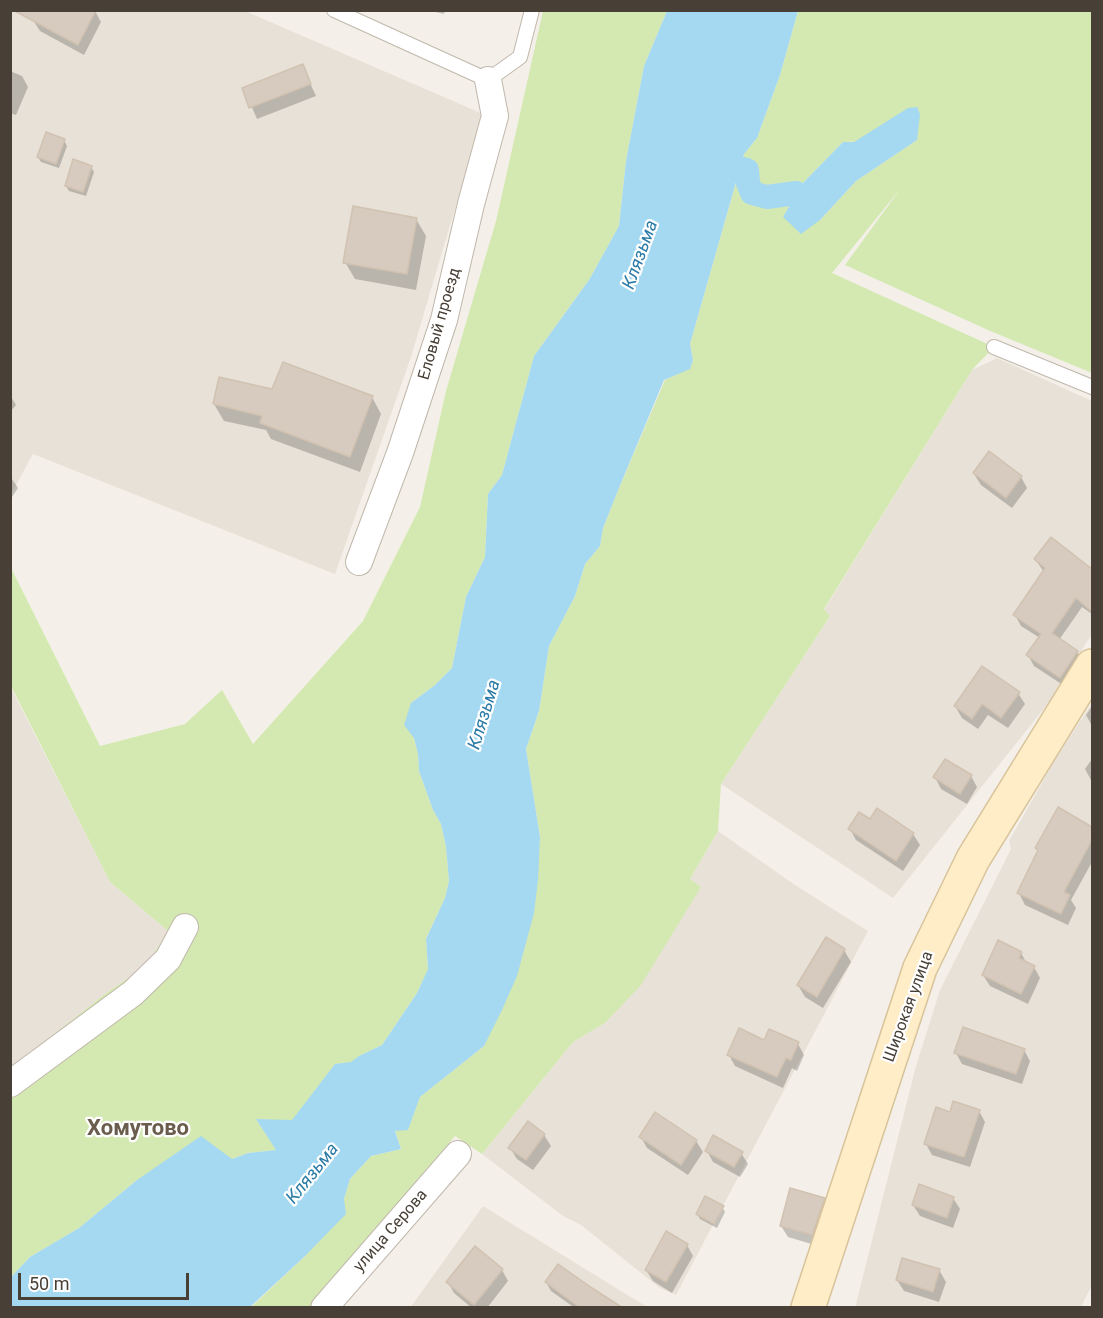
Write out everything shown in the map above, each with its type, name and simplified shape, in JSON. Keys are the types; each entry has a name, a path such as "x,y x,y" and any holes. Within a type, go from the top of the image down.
{"street":[{"name":"Еловый проезд","path":"359,562 400,453 444,320 471,204 495,116 488,80"},
{"name":"Широкая улица","path":"808,1308 920,968 973,859 1092,666"},
{"path":"10,1084 133,993 168,959 185,927"},
{"name":"улица Серова","path":"324,1308 458,1154"}],"lane":[{"path":"334,10 488,80 520,57 532,10"},
{"path":"994,346 1092,387"}],"shaded area":[{"path":"11,11 245,11 483,114 411,357 335,574 33,454 11,494"},
{"path":"997,358 1092,401 1092,634 1050,701 893,898 721,784 830,616 824,610 972,370"},
{"path":"10,686 110,882 168,931 147,965 105,994 11,1068"},
{"path":"1092,703 1092,1285 1081,1307 855,1308 916,1066 940,990 1011,849 1009,841 1055,760"},
{"path":"718,831 795,885 868,931 676,1295 660,1288 581,1225 563,1216 482,1154 573,1042 605,1023 701,887 690,879"},
{"path":"483,1206 647,1307 410,1308"}],"green space":[{"path":"543,11 667,11 644,66 626,161 619,226 589,280 534,356 502,475 488,494 485,557 466,597 452,668 435,685 411,703 419,771 433,810 441,824 449,881 445,898 426,939 428,970 417,993 382,1045 359,1056 351,1063 335,1064 292,1121 256,1119 277,1150 248,1153 232,1159 137,1180 79,1228 30,1257 11,1277 11,1068 105,994 147,965 168,931 110,882 11,686 11,568 100,746 185,724 222,690 253,744 363,621 420,507 446,391 496,221"},
{"path":"798,11 1092,11 1092,373 988,330 845,265 901,188 832,273 994,347 972,370 824,609 830,616 721,784 718,831 690,879 701,887 641,985 605,1023 573,1042 482,1154 455,1136 311,1307 250,1308 304,1257 344,1199 350,1179 371,1156 401,1149 395,1130 408,1129 420,1097 484,1046 540,837 526,749 539,711 549,646 575,596 585,564 600,546 603,528 665,380 690,368 693,360 690,344 744,154 757,138 780,75","holes":["917,140 856,181 820,220 783,217 802,184 843,142"]}],"water":[{"name":"Клязьма","path":"667,11 798,11 780,75 757,138 744,154 690,344 693,360 690,369 664,380 603,528 600,546 585,564 575,596 549,646 539,711 526,749 540,837 534,913 517,976 484,1046 420,1097 408,1130 395,1131 401,1149 371,1156 350,1179 344,1199 346,1214 250,1307 11,1307 11,1277 30,1257 79,1228 137,1180 201,1136 232,1159 248,1153 276,1150 256,1119 292,1120 335,1064 351,1062 382,1045 417,993 428,969 426,939 445,898 449,881 441,824 433,810 419,771 414,738 404,725 411,703 435,685 452,668 466,597 485,557 488,494 502,475 534,356 589,280 619,226 626,161 644,66"},
{"path":"917,107 920,114 917,140 856,181 820,220 801,234 783,217 802,184 843,142 854,142 908,108"}],"building":[{"path":"13,10 96,10 78,45"},
{"path":"303,64 311,84 249,108 242,88"},
{"path":"46,132 65,139 56,164 37,157"},
{"path":"73,159 92,166 83,192 65,186"},
{"path":"353,206 417,218 407,274 343,263"},
{"path":"283,362 373,396 350,457 260,423 262,416 213,404 219,377 272,389"},
{"path":"989,451 1022,476 1006,498 973,473"},
{"path":"1051,537 1092,569 1092,612 1076,598 1052,633 1078,651 1060,678 1026,655 1041,634 1013,615 1045,568 1034,559"},
{"path":"982,666 1020,692 1001,718 982,704 972,719 954,706"},
{"path":"945,759 972,775 960,794 933,777"},
{"path":"1058,807 1092,827 1092,840 1064,892 1070,895 1061,914 1017,893 1038,850 1035,848"},
{"path":"877,808 914,833 896,861 848,829 859,812 870,819"},
{"path":"826,937 845,949 817,997 797,985"},
{"path":"998,940 1022,952 1019,958 1035,966 1021,994 982,975"},
{"path":"963,1027 1025,1049 1016,1074 954,1053"},
{"path":"739,1028 764,1040 769,1029 799,1042 791,1060 786,1058 777,1077 727,1055"},
{"path":"953,1101 980,1110 964,1157 924,1144 936,1107 950,1112"},
{"path":"655,1112 697,1140 681,1165 639,1137"},
{"path":"528,1121 545,1134 526,1160 508,1148"},
{"path":"713,1135 743,1152 734,1167 705,1151"},
{"path":"919,1184 954,1197 947,1218 912,1205"},
{"path":"790,1188 825,1198 812,1235 780,1226"},
{"path":"705,1196 724,1206 714,1224 696,1214"},
{"path":"666,1231 688,1244 666,1282 645,1270"},
{"path":"475,1246 503,1269 474,1305 446,1282"},
{"path":"902,1258 940,1269 933,1292 896,1280"},
{"path":"558,1264 623,1308 580,1308 545,1282"}],"waterway":[{"path":"708,160 747,170 752,193 767,197 796,193"}],"district":[{"name":"Хомутово","path":"138,1129"}]}
